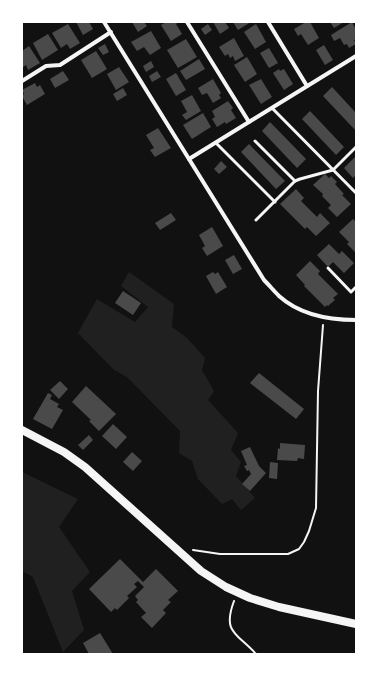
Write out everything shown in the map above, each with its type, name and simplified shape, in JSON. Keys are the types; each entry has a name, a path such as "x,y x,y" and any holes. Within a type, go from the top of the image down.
{"main road":[{"path":"22,430 64,452 85,467 109,487 181,554 201,571 226,587 250,598 280,607 356,624"}],"street":[{"path":"104,22 264,280 280,297 298,309 324,318 356,320"},
{"path":"187,22 249,122"},
{"path":"268,22 307,86"},
{"path":"22,81 46,66 60,65 111,32"},
{"path":"189,159 356,56"}],"lane":[{"path":"272,108 356,193"},
{"path":"255,141 296,181"},
{"path":"216,143 275,202"},
{"path":"256,220 296,181 333,170 356,147"},
{"path":"328,268 351,292 356,287"}],"path":[{"path":"181,554 191,550 220,554 288,554 299,548 304,542 316,508 318,391 324,318"},
{"path":"238,592 230,612 230,628 256,654"}],"shaded area":[{"path":"129,272 174,304 172,327 187,338 205,358 202,370 214,391 208,400 238,433 231,450 241,462 236,476 255,498 241,510 232,499 222,504 198,479 192,461 179,453 180,431 127,377 114,370 78,333 97,299 135,322 148,307 121,286"},
{"path":"22,472 78,499 59,527 90,572 72,591 84,630 63,652 33,577 22,571"}],"building":[{"path":"76,22 89,22 93,29 83,35"},
{"path":"132,22 144,22 147,26 138,32"},
{"path":"166,22 179,22 176,24 182,34 171,41 161,25"},
{"path":"213,22 225,22 229,28 220,34"},
{"path":"233,22 251,22 238,30"},
{"path":"306,22 310,22 319,38 308,45 301,34 298,36 294,29"},
{"path":"330,22 344,22 334,28"},
{"path":"352,22 356,30 356,39 354,40 356,44 349,48 347,44 344,45 340,38 334,41 331,35"},
{"path":"68,24 80,43 70,49 67,44 61,48 52,33"},
{"path":"208,24 212,30 205,35 201,29"},
{"path":"256,24 266,42 255,49 244,32"},
{"path":"151,31 161,48 150,55 144,47 137,51 131,42"},
{"path":"48,34 58,50 42,60 33,43"},
{"path":"234,38 244,56 235,61 233,56 230,58 228,54 225,56 219,47"},
{"path":"186,39 197,57 178,68 167,50"},
{"path":"105,44 109,52 103,55 98,48"},
{"path":"324,45 333,60 325,65 316,50"},
{"path":"29,46 40,63 28,70 26,65 22,68 22,51"},
{"path":"269,48 278,63 269,68 260,53"},
{"path":"96,51 107,69 92,78 81,60"},
{"path":"247,57 257,74 245,82 234,65"},
{"path":"199,59 205,69 186,80 180,71"},
{"path":"151,61 154,67 146,72 143,66"},
{"path":"119,67 129,82 116,90 107,74"},
{"path":"279,69 280,71 284,69 293,84 284,90 273,73"},
{"path":"63,71 69,80 55,88 50,79"},
{"path":"157,71 161,77 152,82 149,76"},
{"path":"176,73 186,90 176,96 166,79"},
{"path":"213,79 221,93 219,95 221,98 213,103 207,93 202,95 198,88"},
{"path":"261,79 272,97 261,104 249,85"},
{"path":"35,83 37,87 40,85 45,94 27,105 22,96 24,94 22,90"},
{"path":"332,87 356,113 356,131 323,96"},
{"path":"123,88 127,95 117,101 113,94"},
{"path":"192,95 201,111 186,120 182,115 187,112 181,101"},
{"path":"228,101 233,108 231,110 236,118 217,127 212,119 215,117 212,111"},
{"path":"310,111 344,147 336,155 302,119"},
{"path":"203,113 211,127 192,139 183,125"},
{"path":"270,122 306,159 297,168 262,131"},
{"path":"158,128 171,148 155,157 150,150 154,148 146,135"},
{"path":"249,144 285,181 276,189 241,152"},
{"path":"356,156 356,175 353,178 344,168"},
{"path":"221,161 227,167 219,174 214,169"},
{"path":"325,174 329,178 331,176 337,182 335,184 344,194 342,195 351,204 337,217 328,208 331,205 322,196 323,194 313,185"},
{"path":"296,189 304,198 301,201 317,217 320,213 330,223 316,236 307,227 305,229 280,204"},
{"path":"171,213 176,220 160,230 155,223"},
{"path":"353,219 356,222 356,253 347,244 349,242 339,232"},
{"path":"212,227 223,246 207,256 202,248 205,246 199,235"},
{"path":"329,244 339,254 342,251 354,263 344,273 333,262 328,267 317,255"},
{"path":"234,255 242,269 233,274 225,260"},
{"path":"310,261 320,271 318,274 338,294 333,298 335,300 328,306 327,305 325,307 304,286 305,285 296,275"},
{"path":"213,272 215,274 218,272 227,287 216,294 206,276"},
{"path":"123,291 141,303 133,315 115,303"},
{"path":"259,373 304,409 296,419 250,383"},
{"path":"60,381 68,389 59,399 50,390"},
{"path":"86,386 116,414 99,431 89,421 91,420 72,402"},
{"path":"48,393 52,395 50,399 59,404 57,407 63,410 52,429 33,419"},
{"path":"113,424 127,437 116,449 102,436"},
{"path":"89,435 93,440 83,450 78,445"},
{"path":"280,443 305,445 304,459 298,458 297,461 277,460"},
{"path":"250,447 259,466 266,473 250,491 242,484 251,474 244,466 247,465 241,451"},
{"path":"132,452 142,461 133,471 123,462"},
{"path":"270,462 278,463 277,479 269,478"},
{"path":"120,559 143,582 156,569 178,591 168,600 171,602 163,610 166,613 152,628 141,617 146,613 136,602 138,600 135,596 144,587 138,581 134,584 137,587 127,596 129,598 117,610 115,608 111,612 89,589"},
{"path":"100,633 113,654 89,654 83,643"}]}
